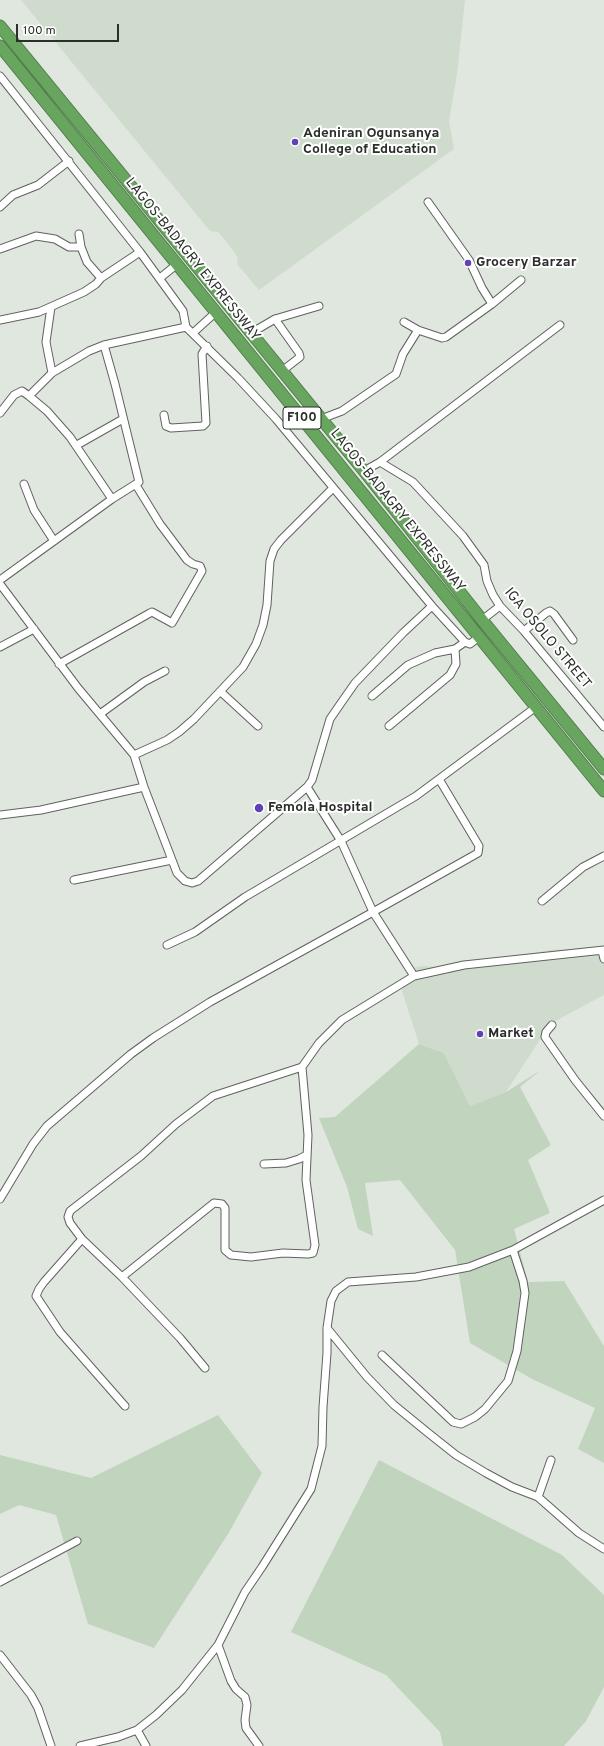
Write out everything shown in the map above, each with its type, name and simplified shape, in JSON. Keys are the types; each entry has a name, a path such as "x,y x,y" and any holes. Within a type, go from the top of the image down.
{"highway":[{"name":"LAGOS-BADAGRY EXPRESSWAY","path":"0,26 364,471 482,620 604,769"},
{"name":"LAGOS-BADAGRY EXPRESSWAY","path":"0,46 176,265 350,476 604,791"}],"street":[{"path":"0,76 69,161 160,278 183,311 186,327 207,346 276,419 432,606 466,642 470,644 479,637"},
{"path":"0,207 12,195 38,185 69,161"},
{"path":"428,202 469,260 482,288 492,304"},
{"path":"79,234 81,248 87,262 101,278"},
{"path":"0,249 36,236 54,239 69,247 81,248"},
{"path":"0,320 30,315 84,292 96,284 101,278 140,252"},
{"path":"160,278 176,265"},
{"path":"404,322 418,330 442,338 446,337 492,304 521,280"},
{"path":"251,333 275,319 319,306"},
{"path":"50,307 46,342 52,373"},
{"path":"193,333 215,312"},
{"path":"275,319 299,353 300,357 282,371"},
{"path":"364,471 380,462 560,325"},
{"path":"29,396 52,373 72,360 104,345 186,327"},
{"path":"320,419 342,411 396,374 403,354 418,330"},
{"path":"0,580 112,499 139,482 104,345"},
{"path":"164,415 166,426 171,428 203,426 206,423 202,354 207,346"},
{"path":"0,413 14,395 22,391 29,396 47,411 77,445 112,499"},
{"path":"77,445 123,419"},
{"name":"IGA OSOLO STREET","path":"380,462 413,482 463,536 484,565 490,588 500,606 524,631 604,727"},
{"path":"24,484 34,510 54,541"},
{"path":"59,664 152,612 172,623 202,571 200,566 187,560 160,524 136,485"},
{"path":"134,755 167,740 179,732 221,692 243,666 256,644 263,624 268,605 270,561 274,549 281,540 334,488"},
{"path":"0,584 59,664 134,755 144,787 177,873 185,881 192,883 198,881 307,787 312,780 328,724 355,683 403,633 432,606"},
{"path":"482,620 500,606"},
{"path":"524,631 550,611 554,614 573,640"},
{"path":"0,646 34,629"},
{"path":"372,696 408,666 435,653 455,650 466,642"},
{"path":"389,726 450,675 456,664 455,650"},
{"path":"100,714 144,682 165,671"},
{"path":"221,692 258,726"},
{"path":"167,945 195,932 245,897 416,796 536,707"},
{"path":"0,1199 33,1144 47,1126 131,1054 190,1013 373,912 480,850 439,779"},
{"path":"0,815 41,810 144,787"},
{"path":"307,787 341,841 373,912 414,976"},
{"path":"542,901 583,867 604,856"},
{"path":"74,880 172,860"},
{"path":"204,1368 180,1338 122,1277 82,1239 70,1223 68,1217 70,1211 141,1156 176,1124 214,1096 302,1067 319,1043 342,1020 414,976 464,965 603,950 604,959"},
{"path":"552,1025 546,1032 545,1037 575,1080 604,1116"},
{"path":"122,1277 214,1203 222,1204 225,1208 225,1250 231,1255 251,1257 283,1253 312,1254 315,1248 306,1180 308,1134 302,1067"},
{"path":"264,1164 286,1163 299,1160 307,1154"},
{"path":"80,1746 118,1737 137,1730 156,1715 182,1690 218,1645 245,1592 311,1489 322,1446 323,1407 328,1353 327,1328 331,1301 338,1288 348,1282 424,1276 469,1267 513,1250 604,1200"},
{"path":"82,1239 44,1282 36,1296 60,1332 125,1406"},
{"path":"382,1355 447,1418 456,1424 466,1423 485,1409 508,1381 517,1351 525,1293 524,1281 513,1250"},
{"path":"327,1328 367,1377 394,1405 427,1432 456,1455 486,1473 538,1497 578,1533 604,1549"},
{"path":"538,1497 550,1460"},
{"path":"0,1582 77,1542"},
{"path":"218,1645 231,1681 236,1689 245,1697 247,1705 245,1720 246,1728 258,1746"},
{"path":"0,1655 31,1695 38,1708 51,1746"},
{"path":"137,1730 146,1746"}],"shaded area":[{"name":"Adeniran Ogunsanya College of Education","path":"21,0 465,0 457,74 449,121 454,149 259,290 237,264 238,258 230,246 218,232 210,231"},
{"name":"Market","path":"599,946 604,946 604,995 550,1024 506,1092 470,1106 444,1053 419,1044 402,991 411,968 423,966 438,967 462,961 511,957 550,950 567,949 584,951"},
{"path":"419,1044 444,1053 470,1106 506,1092 541,1070 520,1087 551,1145 528,1160 550,1213 514,1229 528,1282 564,1281 604,1346 604,1463 578,1449 595,1408 532,1379 470,1343 455,1250 400,1180 365,1183 373,1236 358,1229 347,1187 319,1118 335,1117"},
{"path":"218,1415 262,1473 228,1534 154,1648 88,1624 56,1515 19,1505 0,1514 0,1455 91,1478"},
{"path":"379,1460 562,1555 604,1595 604,1687 586,1721 564,1746 443,1746 440,1732 386,1675 291,1632"}],"place":[{"name":"Adeniran Ogunsanya College of Education","path":"295,142"},
{"name":"Grocery Barzar","path":"468,263"},
{"name":"Femola Hospital","path":"259,808"},
{"name":"Market","path":"480,1034"}]}
